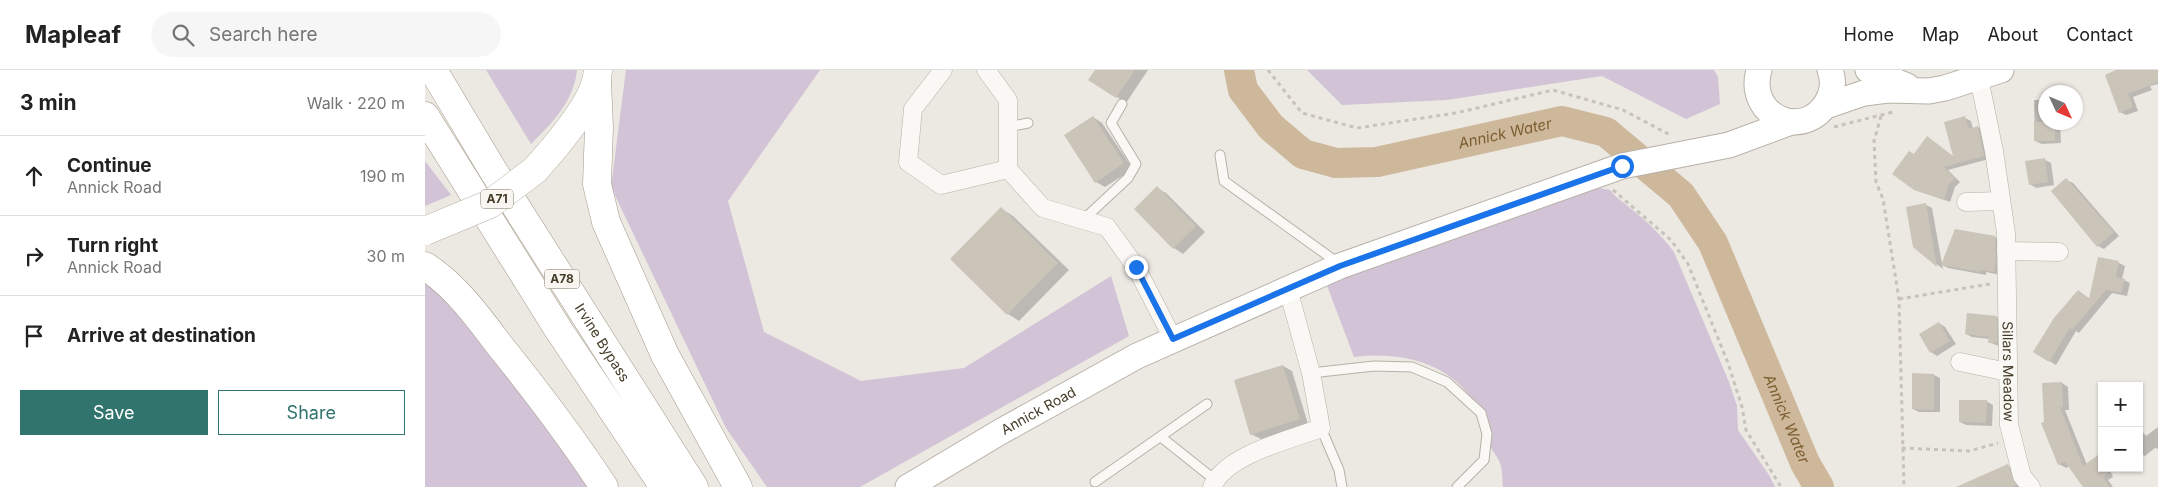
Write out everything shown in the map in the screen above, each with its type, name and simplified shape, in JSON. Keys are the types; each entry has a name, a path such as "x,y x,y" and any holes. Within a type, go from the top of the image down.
{"main road":[{"name":"Irvine Bypass","path":"433,70 494,172 694,487"},
{"path":"1826,106 1832,90 1830,70"},
{"path":"1867,70 1914,89"},
{"path":"1826,106 1864,93 1914,89 1929,91 1990,74"},
{"path":"597,76 599,127 597,184 606,222 665,355 738,487"},
{"name":"A71","path":"425,231 489,204 535,170 580,113 597,76"},
{"path":"1754,81 1765,109 1775,117 1791,122"},
{"path":"1729,145 1751,114 1754,81"},
{"name":"Annick Road","path":"908,487 1034,413 1137,356 1343,266 1622,166 1729,145 1791,122 1807,120 1826,106"},
{"name":"Irvine Bypass","path":"425,116 558,329 664,487"},
{"path":"425,266 437,274 464,300 575,444 604,487"}],"street":[{"path":"943,70 913,109 908,162 941,185 1008,169"},
{"path":"986,70 1008,100 1008,169 1043,208 1107,227 1136,267 1173,339"},
{"name":"Sillars Meadow","path":"1990,74 1994,151 2006,251 2009,425 2022,476 2031,487"},
{"path":"1966,202 2001,202"},
{"path":"2006,251 2059,252"},
{"path":"1214,483 1234,462 1321,428 1311,373 1288,289"},
{"path":"1960,362 2008,372"}],"lane":[{"path":"1082,220 1128,178 1136,164 1111,123 1122,104"},
{"path":"1008,126 1028,123"},
{"path":"1220,155 1224,181 1343,266"},
{"path":"1311,373 1374,366 1412,367 1447,382 1481,413 1487,434 1484,460 1457,487"},
{"path":"1095,482 1207,404"},
{"path":"1321,428 1339,470 1341,487"},
{"path":"1161,437 1214,483"}],"path":[{"path":"1268,70 1302,113 1357,128 1456,113 1553,90 1623,110 1697,152"},
{"path":"1881,116 1874,140 1876,182 1883,199 1899,299 1904,487"},
{"path":"1591,177 1594,188 1607,186 1671,240 1687,264 1728,362 1742,407 1746,430 1781,487"},
{"path":"1899,299 2006,282"},
{"path":"1902,448 1969,451 2012,439"}],"shaded area":[{"path":"486,70 577,70 567,102 554,120 531,144"},
{"path":"626,70 820,70 728,201 764,332 861,381 964,368 1111,276 1129,336 860,487 767,487 726,428 611,187"},
{"path":"1307,70 1714,70 1718,77 1720,104 1686,119 1602,76 1447,100 1342,105"},
{"path":"425,161 451,195 425,206"},
{"path":"1599,188 1610,190 1653,228 1674,252 1729,382 1737,406 1738,430 1769,475 1775,487 1503,487 1502,470 1491,448 1477,408 1455,380 1425,363 1408,359 1390,356 1354,357 1326,283 1488,223"},
{"path":"425,273 596,487 425,487"}],"building":[{"path":"1095,70 1135,70 1116,98 1088,80"},
{"path":"2116,70 2158,70 2158,82 2128,94 2133,107 2119,113 2105,75"},
{"path":"1093,116 1124,163 1095,183 1064,135"},
{"path":"1965,116 1969,129 1978,126 1984,156 1944,167 1955,178 1949,184 1944,200 1914,190 1892,174 1909,151 1914,154 1927,136 1953,156 1944,122"},
{"path":"2034,122 2038,122 2038,130 2055,130 2055,141 2034,141"},
{"path":"2045,158 2048,182 2029,185 2025,161"},
{"path":"2066,178 2114,232 2097,247 2051,191"},
{"path":"1157,186 1196,226 1173,249 1134,209"},
{"path":"1926,203 1937,267 1913,247 1906,207"},
{"path":"1001,207 1058,263 1007,315 950,259"},
{"path":"1955,229 1995,236 1996,260 1994,272 1980,270 1980,272 1941,265"},
{"path":"2098,257 2119,261 2116,277 2125,279 2121,293 2106,290 2072,330 2070,328 2049,362 2033,352 2054,318 2078,290 2089,299"},
{"path":"1967,313 1997,316 1997,343 1988,343 1989,337 1965,334"},
{"path":"1939,322 1950,341 1930,353 1919,334"},
{"path":"1283,365 1300,419 1250,435 1234,380"},
{"path":"1912,373 1934,374 1934,410 1912,409"},
{"path":"2062,382 2063,407 2060,407 2083,466 2098,455 2098,472 2108,473 2103,477 2110,487 2083,487 2065,462 2058,465 2041,423 2044,422 2042,383"},
{"path":"1959,400 1987,400 1986,423 1959,422"},
{"path":"2008,464 2016,485 2011,487 1956,487"}],"waterway":[{"name":"Annick Water","path":"1239,70 1243,90 1271,127 1303,154 1336,163 1377,162 1562,121 1606,132 1681,195 1713,243 1805,463 1819,487"}],"route":[{"path":"1136,267 1173,339 1340,266 1622,166"}]}
